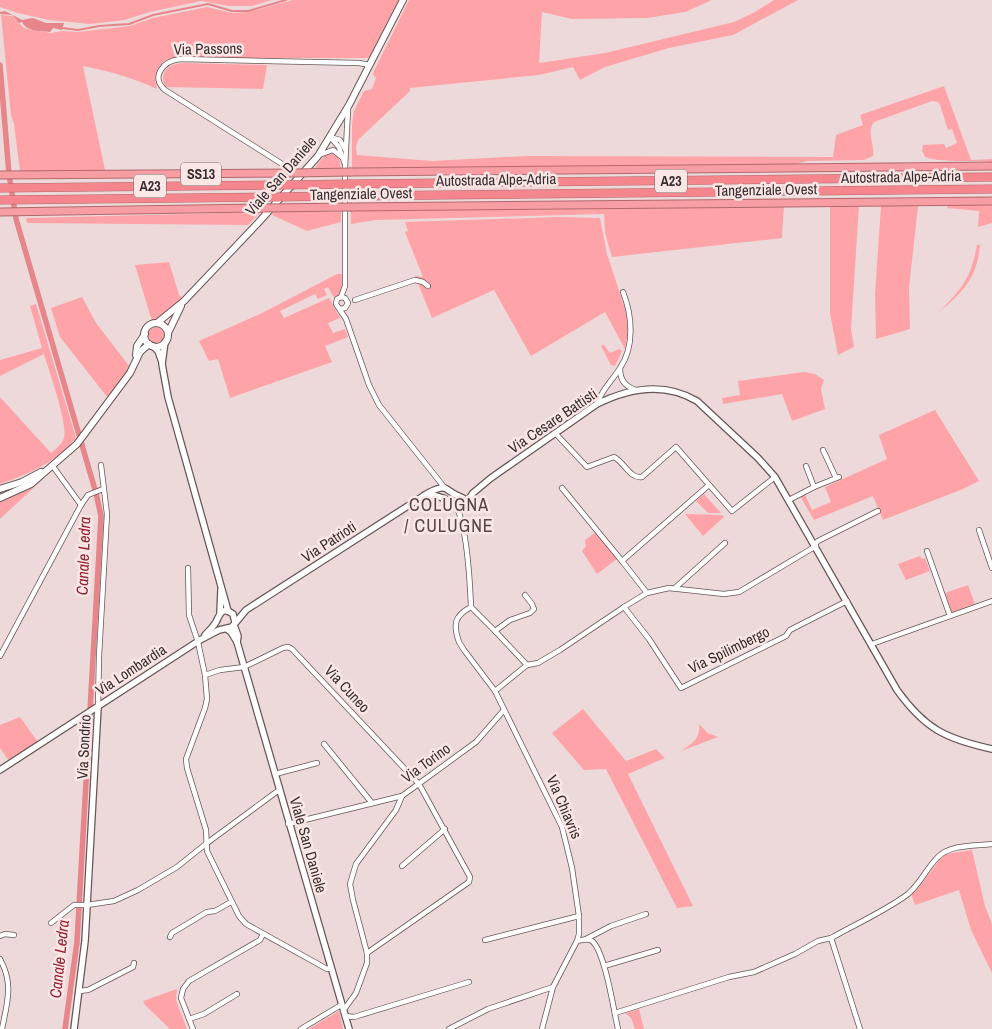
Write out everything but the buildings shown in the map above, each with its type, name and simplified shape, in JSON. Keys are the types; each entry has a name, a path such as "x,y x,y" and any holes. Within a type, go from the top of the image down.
{"highway":[{"name":"Tangenziale Ovest","path":"2,175 348,170 992,166"},
{"name":"Autostrada Alpe-Adria","path":"3,188 992,177"},
{"name":"Autostrada Alpe-Adria","path":"0,200 992,189"},
{"name":"Tangenziale Ovest","path":"4,212 992,201"}],"main road":[{"name":"Viale San Daniele","path":"151,345 146,340 145,334 149,326 157,323 184,301 318,156 349,105 403,0"},
{"name":"Viale San Daniele","path":"165,342 184,301"},
{"path":"157,323 164,326 168,333"},
{"path":"135,362 137,346 145,334"},
{"path":"0,498 31,484 77,444 130,373 142,349 151,345 159,346 165,342"},
{"path":"0,489 22,482 52,465"}],"street":[{"name":"Via Passons","path":"291,171 165,90 160,83 161,68 168,62 180,59 359,63 370,65"},
{"path":"346,152 349,105"},
{"path":"330,137 340,140 344,144 348,170 345,290 336,303 337,307 344,308 355,300 415,280 423,282 428,286"},
{"path":"330,137 338,147 348,170"},
{"path":"318,156 333,150 343,158"},
{"path":"597,404 601,392 620,367 626,351 631,325 628,304 623,292"},
{"path":"341,297 346,300 355,300"},
{"path":"346,300 344,308 346,319 369,385 379,405 440,486 464,499 464,504 460,508 451,501 438,496 426,495"},
{"name":"Viale San Daniele","path":"162,364 165,342"},
{"name":"Viale San Daniele","path":"151,345 158,352 162,364 168,397 221,586 231,612"},
{"path":"620,367 620,374 626,385 637,391"},
{"name":"Via Cesare Battisti","path":"461,518 464,504 473,493 491,478 597,404 622,393 637,391 673,390 687,395 697,401 758,458 775,477 848,601 897,690 910,708 924,721 943,734 956,740 992,749"},
{"path":"556,434 587,467 614,456 637,478 642,477 676,447 732,511 775,477"},
{"path":"789,500 814,487 838,478 823,450"},
{"path":"52,465 82,505"},
{"name":"Via Sondrio","path":"74,1029 83,960 107,514 102,490 101,465"},
{"path":"806,466 814,487"},
{"path":"622,561 709,485"},
{"path":"438,496 440,486"},
{"name":"Via Patrioti","path":"234,623 246,610 440,486"},
{"path":"562,488 647,594"},
{"path":"0,656 85,497 92,492 102,490"},
{"name":"Via Cesare Battisti","path":"460,497 473,493"},
{"name":"Via Cesare Battisti","path":"456,506 461,518 471,607"},
{"path":"495,691 527,665 538,662 560,650 624,607 647,594 657,590 675,588 724,594 739,592 815,545 818,540 878,511"},
{"path":"979,530 992,568"},
{"path":"675,588 725,543"},
{"path":"927,551 950,616"},
{"path":"188,568 189,615 199,641 207,699 206,708 186,759 206,830 205,844 207,851 238,916 246,924 327,969 331,968"},
{"name":"Viale San Daniele","path":"220,613 221,586"},
{"path":"496,631 510,620 530,613 534,609 525,595"},
{"name":"Via Spilimbergo","path":"624,607 649,639 681,688 786,636 790,630 848,601"},
{"path":"872,644 992,601"},
{"path":"471,607 527,665"},
{"name":"Via Chiavris","path":"471,607 458,615 456,631 459,642 495,691 562,828 572,868 579,916 579,934 553,987 542,1029"},
{"name":"Via Patrioti","path":"231,612 246,610"},
{"path":"231,612 234,623 225,629 219,625 217,620 220,613 231,612"},
{"name":"Via Lombardia","path":"199,641 217,620"},
{"name":"Viale San Daniele","path":"234,623 288,824 349,1029"},
{"name":"Viale San Daniele","path":"225,629 233,634 238,642"},
{"name":"Via Lombardia","path":"0,770 199,641 225,629"},
{"name":"Via Cuneo","path":"244,666 283,648 288,647 292,649 419,784 470,877 469,882 367,953"},
{"path":"205,675 244,666"},
{"name":"Via Torino","path":"288,824 402,796 476,742 504,710"},
{"path":"324,744 372,803"},
{"path":"275,774 317,763"},
{"path":"51,923 74,905 114,900 138,890 177,867 279,790"},
{"path":"301,1029 343,1011 356,993 362,978 367,953 352,900 350,884 356,864 396,810 402,796"},
{"path":"402,866 445,829"},
{"path":"614,1014 729,977 754,972 795,954 818,941 830,938 908,894 938,856 944,852 955,848 992,844"},
{"path":"170,937 172,933 207,912 214,911 231,902"},
{"path":"577,941 586,939 610,926 646,914"},
{"path":"485,940 579,916"},
{"path":"0,936 5,934 14,935"},
{"path":"193,1029 180,998 186,984 260,940 263,934"},
{"path":"830,938 860,1029"},
{"path":"586,939 593,941 600,954 618,1029"},
{"path":"604,966 658,950"},
{"path":"0,959 8,977 9,990 2,1029"},
{"path":"79,991 88,990 134,967 134,963"},
{"path":"343,1011 354,1017 469,982"},
{"path":"450,1029 488,1009 553,987"},
{"path":"189,1019 204,1014 237,994"}],"shaded area":[{"path":"0,0 272,0 252,6 229,6 201,1 150,12 124,20 90,24 49,20 18,13 0,7"},
{"path":"293,0 400,0 370,58 172,58 163,63 157,70 157,89 121,75 83,66 105,170 20,172 14,124 11,115 1,15 12,16 24,28 32,30 51,33 62,31 78,32 130,26 153,18 207,7 232,13 248,12"},
{"path":"409,0 712,0 685,12 647,18 572,19 542,12 539,63 605,53 734,22 774,0 798,0 733,35 669,48 605,67 580,80 573,67 539,75 410,88 410,91 358,140 356,147 357,155 432,161 526,156 833,157 836,135 863,125 860,115 944,86 971,160 992,159 992,162 949,161 925,157 922,151 923,145 944,144 946,148 957,143 952,129 948,130 940,105 938,102 932,101 874,122 871,130 873,156 864,160 808,161 796,164 352,168 352,124 354,111 364,91 372,89 376,78 373,74 374,71"},
{"path":"5,11 22,20 33,18 46,23 64,23 62,30 53,28 50,32 34,30 27,28 22,22 19,23 12,15 0,14 0,12"},
{"path":"176,64 267,65 263,89 166,87 163,79 164,72"},
{"path":"335,154 339,157 341,168 315,168 324,156"},
{"path":"948,205 992,205 992,223 978,227 979,211 947,208"},
{"path":"784,206 782,238 612,257 605,233 604,214 376,220 351,224 351,211"},
{"path":"859,206 851,329 854,347 838,355 830,313 830,207"},
{"path":"881,206 918,206 909,288 910,329 876,339 875,294"},
{"path":"261,212 248,225 27,223 26,218"},
{"path":"274,212 341,212 341,222 307,231 272,215"},
{"path":"559,217 600,218 607,254 627,315 628,334 625,349 605,312 531,356 494,290 432,318 415,276 423,277 405,232 408,231 405,222"},
{"path":"977,245 980,245 976,266 968,283 939,312 960,289 968,275"},
{"path":"169,262 179,295 183,298 162,317 152,321 135,265"},
{"path":"337,274 343,274 344,285 338,297 333,296 328,287 324,289 327,295 318,299 315,294 280,311 284,318 329,298 340,318 328,323 333,333 345,329 348,337 325,346 332,362 230,398 218,359 209,361 199,341 260,314"},
{"path":"82,297 96,323 130,367 108,398 60,337 51,308"},
{"path":"36,304 76,438 60,454 42,466 0,484 0,397 51,453 64,438 61,410 44,354 0,376 0,360 42,348 30,306"},
{"path":"156,327 164,335 156,343 148,335"},
{"path":"604,345 610,353 619,349 622,351 615,366 611,365 601,346"},
{"path":"804,372 815,374 824,380 821,389 825,409 792,421 782,394 723,404 722,398 740,395 738,381"},
{"path":"935,410 979,481 883,520 873,496 814,520 800,496 805,495 812,510 831,502 825,487 887,459 879,435"},
{"path":"44,478 0,519 0,502 24,491"},
{"path":"704,494 721,513 708,513 696,501"},
{"path":"685,514 722,515 724,517 703,536"},
{"path":"596,532 617,559 597,574 582,551 586,546 585,540"},
{"path":"920,556 922,559 925,558 930,571 906,580 898,564"},
{"path":"968,585 975,604 952,613 945,593"},
{"path":"583,709 626,761 656,749 665,758 628,774 693,906 677,908 606,769 584,770 552,733"},
{"path":"20,717 38,742 9,761 0,748 0,725"},
{"path":"699,724 708,733 718,737 681,751 697,737"},
{"path":"972,850 985,906 992,924 992,973 971,930 959,890 915,905 911,894 919,887 941,858 947,854"},
{"path":"177,989 176,1000 187,1029 170,1029 143,1001"},
{"path":"639,1009 644,1029 635,1029 631,1018 625,1013"},
{"path":"339,1011 343,1028 309,1029"}],"waterway":[{"path":"62,28 78,30 99,26 129,24 153,15 208,4 232,11 248,11 286,0"},
{"name":"Canale Ledra","path":"0,65 9,174 16,219 96,493 101,516 77,942 65,1029"}],"district":[{"name":"COLUGNA / CULUGNE","path":"449,515"}]}
